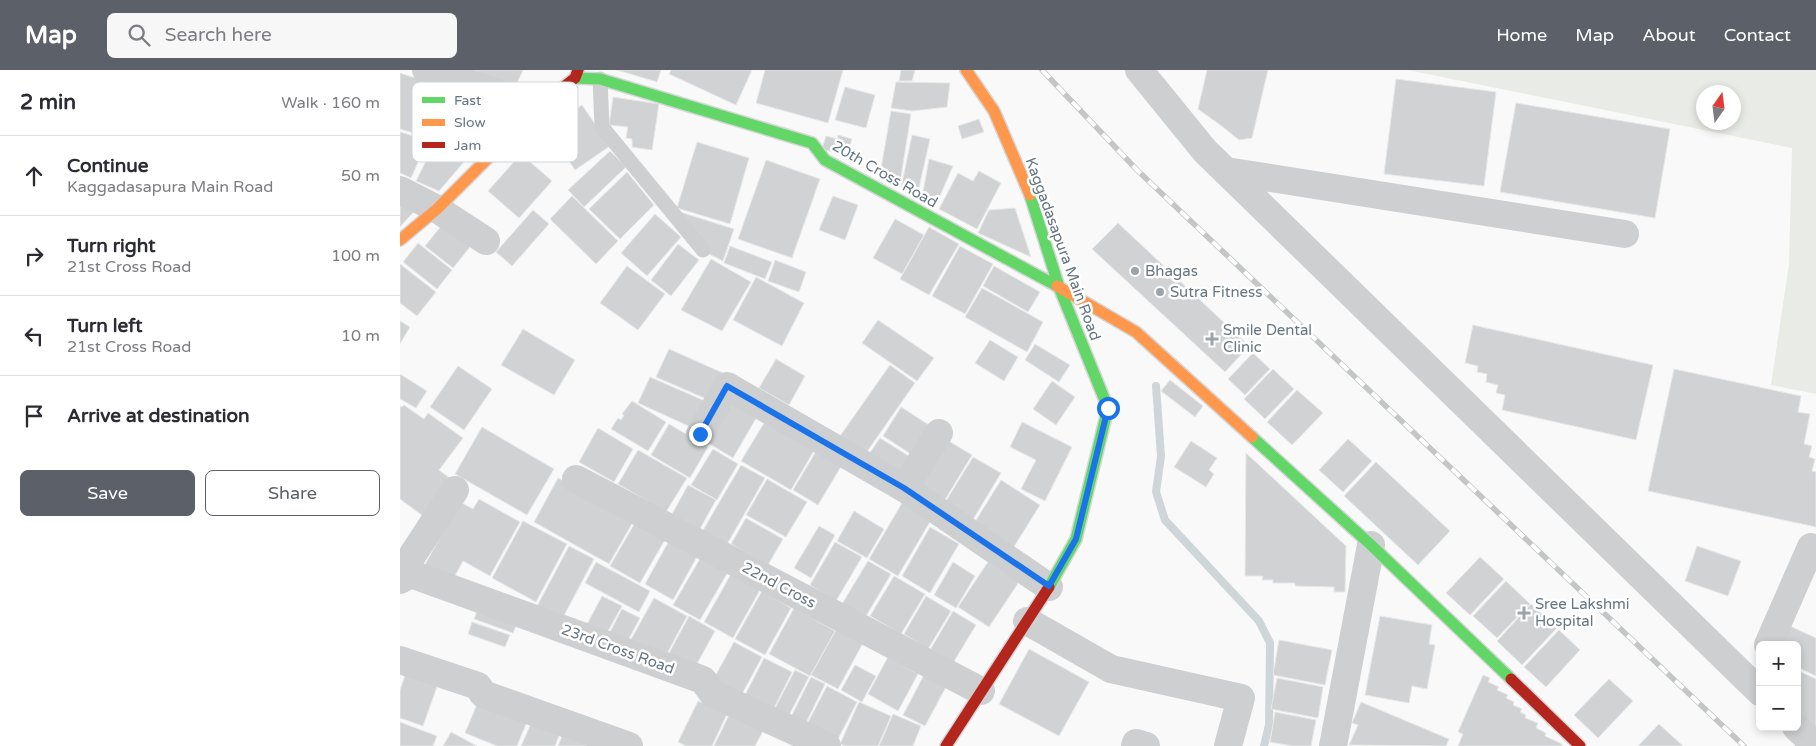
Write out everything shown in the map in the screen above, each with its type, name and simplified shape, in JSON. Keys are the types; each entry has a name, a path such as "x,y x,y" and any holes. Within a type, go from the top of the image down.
{"street":[{"path":"426,70 464,82"},
{"name":"Kaggadasapura Main Road","path":"946,746 1049,586 1076,539 1108,408 1059,288 1031,198 994,111 966,70"},
{"path":"1139,70 1205,151 1756,678"},
{"name":"20th Cross Road","path":"576,74 812,143 824,160 1136,332 1371,545 1580,746"},
{"path":"400,240 437,209 484,162"},
{"path":"1226,171 1624,234"},
{"path":"400,190 437,209 486,241"},
{"path":"700,434 727,386 904,488 1049,586"},
{"path":"904,488 939,433"},
{"name":"22nd Cross","path":"576,479 981,692"},
{"path":"400,574 455,490"},
{"path":"1333,746 1371,545"},
{"path":"1770,641 1811,547"},
{"name":"23rd Cross Road","path":"400,580 411,574 703,680 713,694 827,746"},
{"path":"1026,620 1111,668 1241,698 1228,746"},
{"path":"400,660 478,686 483,694 629,746"},
{"path":"1800,731 1816,746"},
{"path":"1135,746 1136,743 1146,746"}],"lane":[{"path":"600,80 602,127 703,250"}],"shaded area":[{"path":"1408,70 1816,70 1816,394 1771,385 1789,264 1792,148 1703,130 1741,130 1741,85 1696,85 1696,128"}],"building":[{"path":"472,70 523,70 518,82 494,82 471,73"},
{"path":"617,70 661,70 657,82"},
{"path":"671,70 752,70 736,105 669,74"},
{"path":"765,70 843,70 828,123 756,103"},
{"path":"901,70 915,70 912,81 899,81"},
{"path":"1207,70 1268,70 1252,138 1239,140 1198,109"},
{"path":"400,73 427,82 412,82 412,133 400,129"},
{"path":"1396,79 1496,92 1484,186 1384,174"},
{"path":"896,82 950,83 947,107 912,111 891,108"},
{"path":"845,87 875,95 866,128 835,120"},
{"path":"613,97 659,104 652,150 632,147 632,139 626,138 628,127 609,125"},
{"path":"1516,103 1670,129 1655,218 1500,192"},
{"path":"582,105 610,146 575,170 570,162 578,162 578,108"},
{"path":"891,111 911,114 900,183 879,180"},
{"path":"979,119 984,132 962,139 958,126"},
{"path":"400,132 412,135 412,162 418,162 411,178 400,173"},
{"path":"838,135 852,139 847,156 822,149 826,136 837,139"},
{"path":"912,135 930,139 918,192 901,188"},
{"path":"697,142 749,158 730,224 677,208"},
{"path":"610,151 626,167 584,207 568,190"},
{"path":"929,159 953,166 936,205 921,203"},
{"path":"766,160 820,179 792,258 738,239"},
{"path":"426,162 464,162 439,191 416,181"},
{"path":"514,162 530,162 552,181 519,218 488,191"},
{"path":"979,171 1001,183 977,229 939,209 958,173 973,181"},
{"path":"627,172 654,205 620,239 589,209"},
{"path":"572,196 618,241 596,264 550,219"},
{"path":"833,196 858,205 845,240 819,230"},
{"path":"400,205 417,208 400,227"},
{"path":"1015,208 1031,257 978,233 989,210"},
{"path":"533,210 549,224 512,266 496,252"},
{"path":"677,211 734,229 723,261 707,253"},
{"path":"655,214 681,237 647,276 621,253"},
{"path":"895,219 924,235 902,274 873,258"},
{"path":"446,220 474,242 453,268 425,246"},
{"path":"1118,223 1249,346 1225,372 1092,249"},
{"path":"929,227 959,244 929,295 900,279"},
{"path":"418,243 452,270 437,289 403,262"},
{"path":"678,244 699,260 671,296 651,280"},
{"path":"730,246 772,262 765,279 724,263"},
{"path":"960,246 993,264 965,314 932,296"},
{"path":"711,259 751,282 722,331 681,310"},
{"path":"775,260 806,272 799,292 768,281"},
{"path":"400,264 436,292 417,316 400,303"},
{"path":"627,266 665,294 638,330 600,303"},
{"path":"994,266 1040,292 1028,312 983,286"},
{"path":"756,277 804,303 782,346 733,320"},
{"path":"982,288 1043,322 1027,352 965,317"},
{"path":"878,320 934,358 917,381 862,343"},
{"path":"400,321 410,327 400,344"},
{"path":"1473,325 1653,365 1636,440 1502,410 1505,395 1496,393 1498,385 1486,382 1487,374 1477,372 1478,366 1465,363"},
{"path":"523,329 575,360 554,395 501,365"},
{"path":"990,340 1018,357 1004,381 975,363"},
{"path":"1035,344 1070,365 1059,382 1025,360"},
{"path":"669,349 723,373 711,401 656,377"},
{"path":"1253,353 1270,369 1245,395 1228,379"},
{"path":"776,359 805,376 789,405 759,388"},
{"path":"890,365 915,383 866,453 840,436"},
{"path":"458,366 492,389 464,430 430,407"},
{"path":"1273,369 1294,389 1265,419 1244,399"},
{"path":"1674,369 1801,396 1798,412 1810,414 1804,444 1812,446 1809,457 1815,459 1812,471 1816,472 1816,527 1648,491"},
{"path":"400,374 427,391 416,408 400,399"},
{"path":"650,377 705,401 693,428 638,403"},
{"path":"1170,380 1203,406 1195,417 1161,391"},
{"path":"1052,381 1075,397 1056,425 1033,409"},
{"path":"1297,390 1323,413 1292,445 1267,422"},
{"path":"632,401 666,422 648,451 611,429 618,418 621,420 624,415 622,414"},
{"path":"734,401 758,415 733,458 708,443"},
{"path":"404,405 424,419 428,413 463,438 439,470 455,482 427,519 400,499 400,406"},
{"path":"901,407 932,427 914,456 883,436"},
{"path":"767,418 816,447 791,490 741,461"},
{"path":"1022,422 1072,447 1045,501 1021,489 1036,460 1010,447"},
{"path":"669,424 708,447 690,478 651,455"},
{"path":"482,427 554,469 527,515 455,474"},
{"path":"598,428 633,449 614,482 579,462"},
{"path":"942,437 972,455 943,503 912,485"},
{"path":"880,438 912,458 900,478 867,457"},
{"path":"1348,439 1372,461 1343,492 1319,470"},
{"path":"1191,441 1217,458 1209,470 1214,474 1206,487 1174,467"},
{"path":"818,448 843,463 818,505 793,490"},
{"path":"713,449 738,464 717,500 691,485"},
{"path":"638,450 687,478 666,512 618,484"},
{"path":"1246,453 1346,546 1345,592 1334,592 1334,587 1295,586 1295,583 1273,583 1273,580 1262,580 1263,576 1245,576"},
{"path":"973,457 1001,473 971,523 943,506"},
{"path":"1376,462 1450,531 1418,565 1344,496"},
{"path":"741,465 765,478 726,546 702,532"},
{"path":"558,478 634,520 609,564 534,522"},
{"path":"767,479 807,502 786,537 746,515"},
{"path":"1001,480 1040,505 1012,550 973,525"},
{"path":"688,485 716,500 700,529 672,514"},
{"path":"479,499 520,522 490,576 463,561 451,583 423,568 460,502 473,509"},
{"path":"902,503 931,520 898,576 869,559"},
{"path":"854,511 884,529 867,558 837,541"},
{"path":"746,518 783,539 768,565 731,544"},
{"path":"523,521 567,544 536,602 492,578"},
{"path":"636,521 666,538 640,583 610,566"},
{"path":"819,526 835,535 811,578 794,568"},
{"path":"930,527 959,544 930,593 902,576"},
{"path":"670,539 698,555 673,600 645,584"},
{"path":"835,542 862,557 836,601 810,585"},
{"path":"569,546 594,559 560,623 535,610"},
{"path":"1697,546 1741,561 1728,596 1685,581"},
{"path":"701,557 728,572 700,620 673,605"},
{"path":"1480,557 1504,579 1470,615 1446,593"},
{"path":"868,561 891,574 865,618 842,604"},
{"path":"596,562 650,591 639,612 585,583"},
{"path":"953,562 975,576 956,608 934,595"},
{"path":"988,562 1019,582 989,627 958,607"},
{"path":"731,574 760,590 733,638 704,622"},
{"path":"894,576 925,594 901,634 870,616"},
{"path":"1506,581 1530,604 1497,638 1473,616"},
{"path":"762,591 791,608 765,655 735,639"},
{"path":"602,596 622,606 603,640 584,630"},
{"path":"926,596 951,611 928,649 904,634"},
{"path":"654,598 687,616 663,661 629,643"},
{"path":"1531,604 1557,628 1522,665 1497,641"},
{"path":"479,606 518,621 513,633 474,619"},
{"path":"794,608 835,631 810,676 769,654"},
{"path":"622,609 640,618 625,646 608,636"},
{"path":"953,611 976,625 953,663 930,650"},
{"path":"689,616 715,631 693,671 667,657"},
{"path":"1380,616 1432,625 1429,644 1435,645 1427,689 1412,686 1409,703 1365,695"},
{"path":"472,622 510,635 505,647 468,634"},
{"path":"1790,626 1816,638 1816,676 1801,669 1801,641 1783,641"},
{"path":"837,628 863,643 838,689 811,675"},
{"path":"1559,630 1580,650 1546,687 1524,667"},
{"path":"1279,640 1332,650 1325,685 1273,675"},
{"path":"734,642 762,657 741,696 713,680"},
{"path":"1029,649 1089,682 1059,736 999,704"},
{"path":"888,657 918,674 898,711 868,694"},
{"path":"764,658 792,672 772,712 744,697"},
{"path":"855,665 876,676 862,702 841,690"},
{"path":"407,670 439,681 423,726 400,718 400,690"},
{"path":"795,670 809,677 787,719 773,712"},
{"path":"1801,672 1816,679 1816,729 1801,716"},
{"path":"925,673 947,685 925,726 903,715"},
{"path":"1483,675 1490,678 1488,682 1499,687 1497,690 1508,695 1506,698 1514,702 1513,705 1522,709 1520,712 1526,715 1525,718 1538,723 1536,728 1546,733 1545,736 1562,744 1562,746 1458,746 1463,734 1458,732"},
{"path":"811,677 825,684 804,727 790,719"},
{"path":"1277,678 1323,687 1318,718 1271,709"},
{"path":"1609,679 1633,701 1598,738 1574,715"},
{"path":"827,686 857,702 837,741 806,726"},
{"path":"480,697 529,717 517,746 497,746 465,733"},
{"path":"698,701 727,714 712,746 686,746 678,742"},
{"path":"859,702 891,716 878,746 845,746 840,744"},
{"path":"1361,702 1449,739 1446,746 1349,745 1358,725 1352,723"},
{"path":"1275,712 1316,720 1311,746 1292,746 1270,742"},
{"path":"893,714 921,726 913,746 879,746"},
{"path":"729,715 763,731 755,746 714,746"},
{"path":"533,719 561,731 555,746 521,746"},
{"path":"400,722 437,736 433,746 400,746"},
{"path":"1659,724 1683,746 1638,746"},
{"path":"564,731 588,741 586,746 558,746"},
{"path":"451,732 477,746 443,746"}],"waterway":[{"path":"1156,386 1161,456 1156,492 1165,520 1259,621 1270,643 1269,725 1264,746"}],"railway":[{"path":"1042,70 1137,170 1744,746"}],"traffic: fast":[{"path":"575,78 600,79 812,143 825,160 1057,286"},
{"path":"1030,195 1059,287 1108,408 1076,539 1049,587"},
{"path":"1252,437 1371,545 1511,679"}],"traffic: slow":[{"path":"966,70 994,111 1030,195"},
{"path":"400,240 437,209 484,162"},
{"path":"1057,286 1136,332 1252,437"}],"traffic: jam":[{"path":"570,82 575,78 578,70"},
{"path":"946,746 1049,587"},
{"path":"1511,679 1580,746"}],"place":[{"name":"Bhagas","path":"1135,271"},
{"name":"Sutra Fitness","path":"1160,292"},
{"name":"Smile Dental Clinic","path":"1212,339"},
{"name":"Sree Lakshmi Hospital","path":"1524,613"}],"route":[{"path":"700,434 727,386 904,488 1049,586 1076,539 1108,408"}]}
